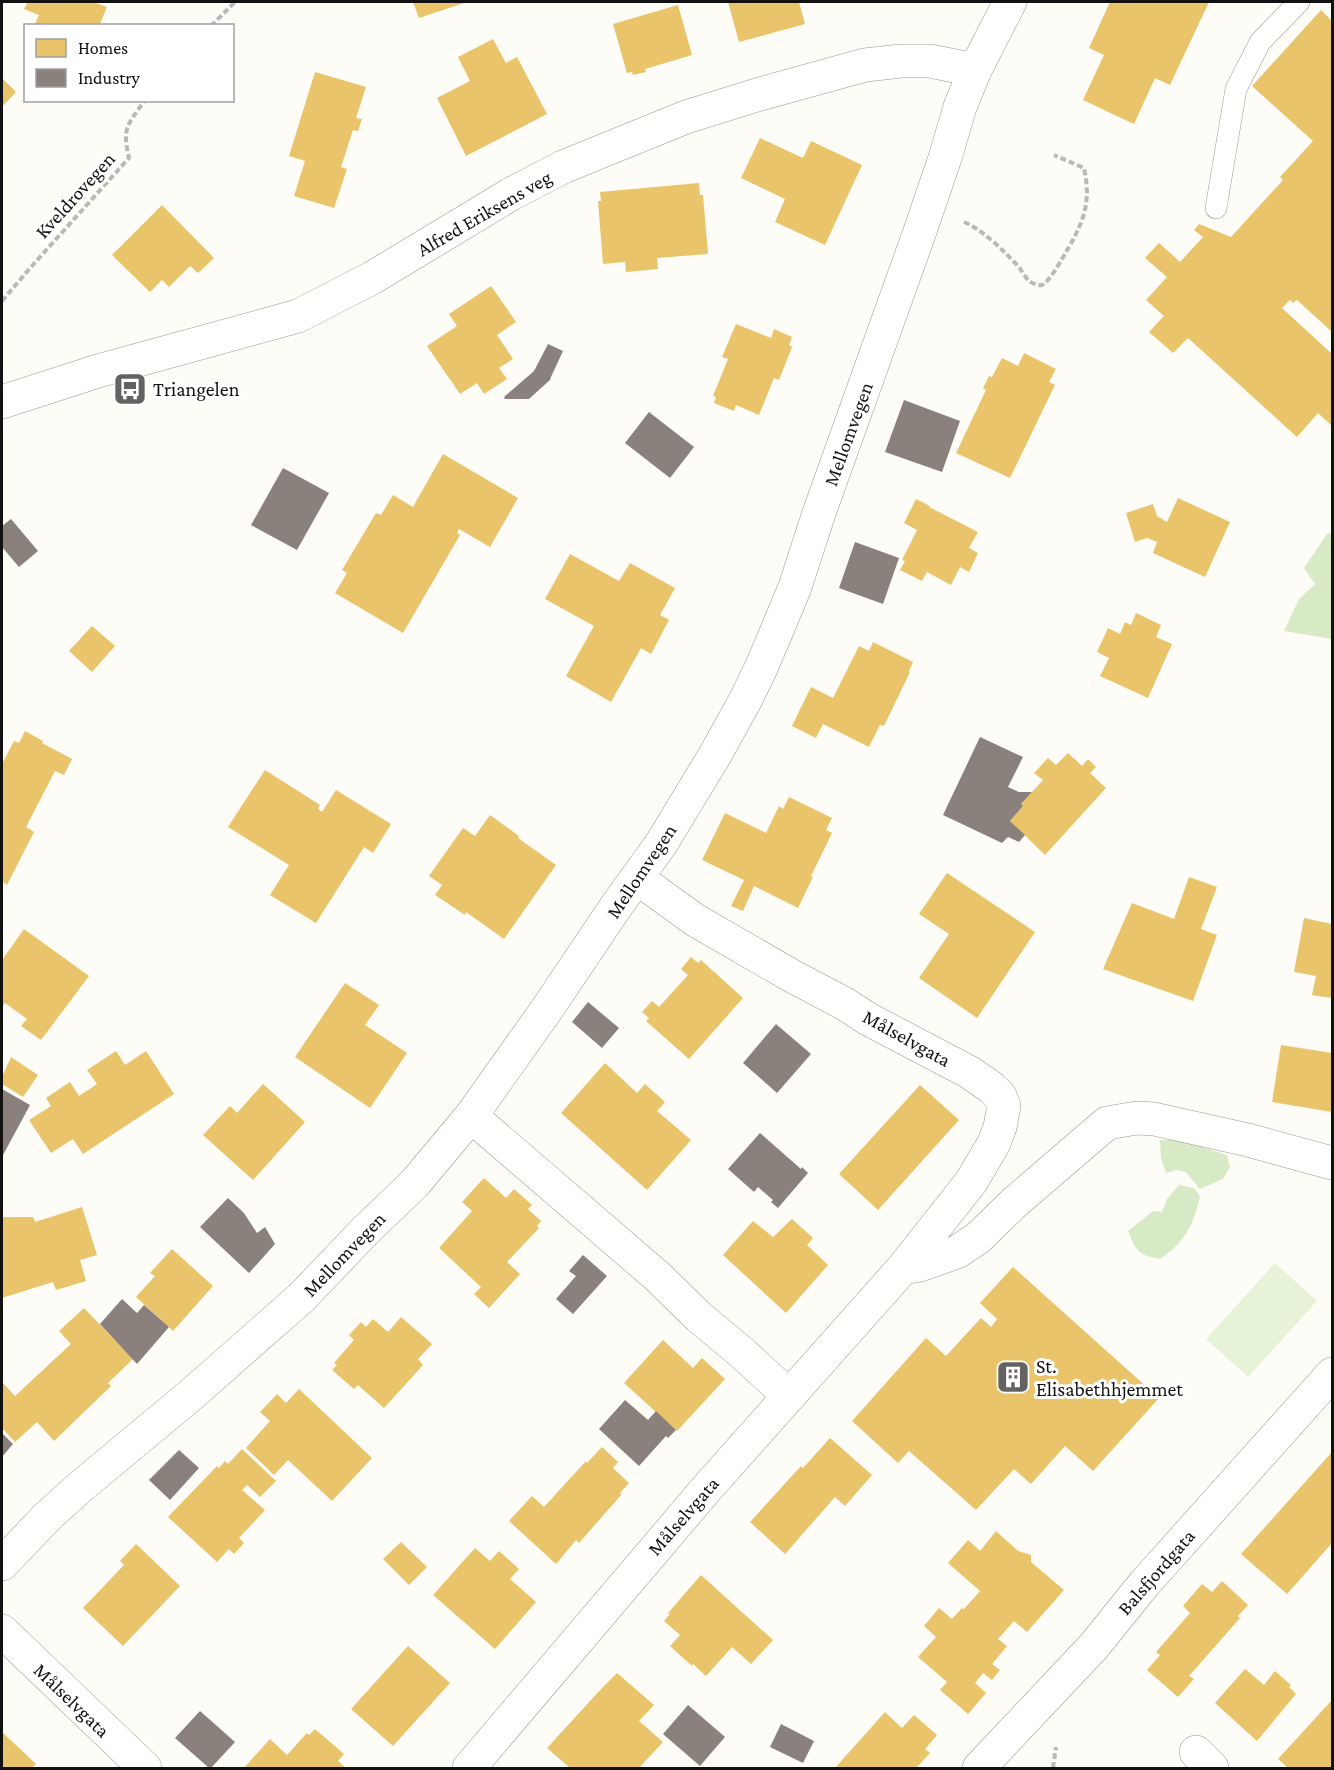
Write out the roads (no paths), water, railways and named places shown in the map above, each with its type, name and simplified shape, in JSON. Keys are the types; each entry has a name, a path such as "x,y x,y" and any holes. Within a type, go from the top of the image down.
{"street":[{"name":"Mellomvegen","path":"2,1564 47,1517 79,1488 184,1401 302,1297 415,1183 471,1116 661,844 715,755 746,699 770,648 795,586 819,513 920,234 960,107 975,70 1010,2"},
{"name":"Alfred Eriksens veg","path":"2,402 98,370 298,316 372,278 511,194 563,167 686,117 865,65 930,61 975,70"},
{"name":"Målselvgata","path":"469,1768 788,1395 903,1268 971,1182 994,1143 1004,1106 1000,1096 992,1088 969,1072 868,1019 695,920 637,878"},
{"path":"471,1116 657,1276 699,1317 788,1395"},
{"path":"903,1268 920,1265 957,1252 978,1238 1014,1203 1107,1122 1137,1118 1154,1119 1248,1140 1332,1163"},
{"name":"Balsfjordgata","path":"980,1768 1094,1646 1144,1584 1332,1374"},
{"name":"Målselvgata","path":"2,1631 145,1768"}],"lane":[{"path":"1216,208 1236,89 1260,42 1299,2"}],"place":[{"name":"Triangelen","path":"130,389"},
{"name":"St. Elisabethhjemmet","path":"1013,1377"}]}
